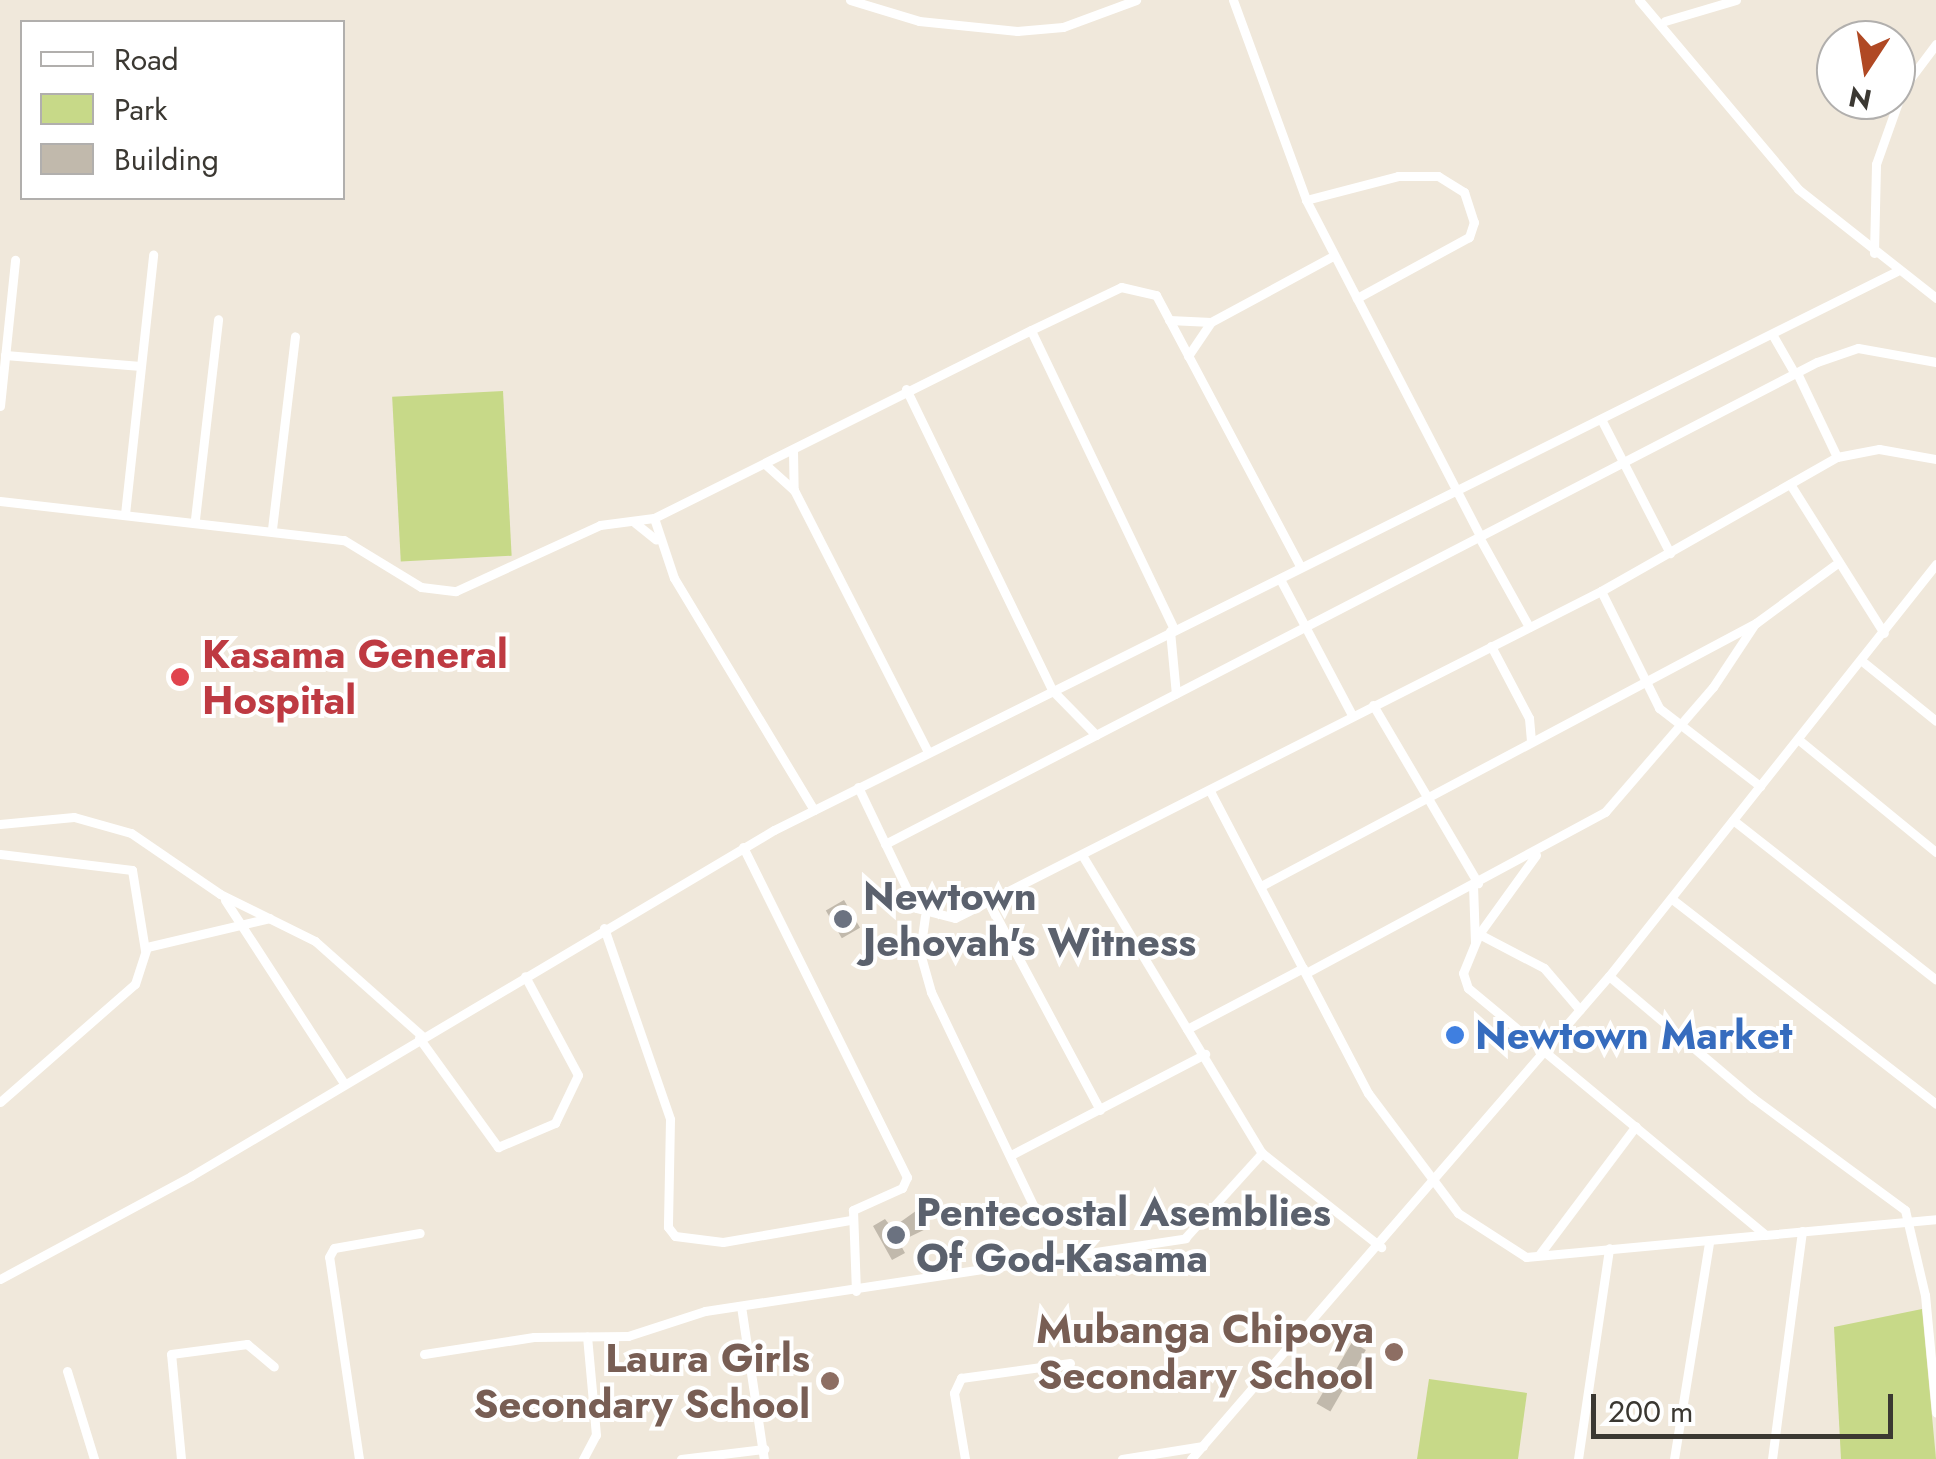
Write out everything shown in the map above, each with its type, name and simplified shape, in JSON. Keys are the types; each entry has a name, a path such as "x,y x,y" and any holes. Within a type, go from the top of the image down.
{"street":[{"path":"850,0 919,21 1016,31 1063,27 1136,0"},
{"path":"1233,0 1306,200 1529,627"},
{"path":"1640,0 1665,21 1762,149 1874,253 1936,298"},
{"path":"1665,21 1736,0"},
{"path":"1874,253 1876,164 1904,88 1936,44"},
{"path":"1306,200 1398,176 1438,176 1464,192 1474,222 1469,237 1356,298"},
{"path":"126,514 153,255"},
{"path":"1188,356 1211,322 1334,256"},
{"path":"0,406 15,260"},
{"path":"0,1279 344,1084 743,846 927,750 1280,579 1896,271"},
{"path":"0,501 195,519 344,540 408,581 456,591 576,534 654,518 766,465 906,389 1128,286 1156,296 1300,566"},
{"path":"195,519 218,319"},
{"path":"1169,320 1211,322"},
{"path":"1030,330 1172,630 1176,694"},
{"path":"1772,334 1837,457"},
{"path":"272,529 295,336"},
{"path":"885,844 1848,348 1936,362"},
{"path":"3,355 142,366"},
{"path":"906,389 1052,690 1096,735"},
{"path":"1601,419 1670,553"},
{"path":"925,916 955,918 1210,791 1373,704 1601,591 1837,457 1879,449 1936,459"},
{"path":"792,451 794,490"},
{"path":"766,465 794,490 927,750"},
{"path":"1790,484 1835,565 1884,633"},
{"path":"654,518 656,540"},
{"path":"634,522 656,540 814,810"},
{"path":"1191,1459 1381,1246 1610,976 1925,583 1936,564"},
{"path":"1261,886 1756,622 1835,565"},
{"path":"1280,579 1352,715"},
{"path":"1925,583 1936,592"},
{"path":"1601,591 1659,708 1760,786"},
{"path":"1187,1029 1536,855 1621,798 1756,622"},
{"path":"1491,646 1525,708 1531,742"},
{"path":"1862,661 1936,721"},
{"path":"1373,704 1430,797 1475,884 1475,946"},
{"path":"1798,740 1936,852"},
{"path":"858,787 925,916 920,952 931,992 1034,1207"},
{"path":"1210,791 1368,1094 1458,1212 1514,1254 1710,1243 1936,1219"},
{"path":"0,824 53,816 107,823 145,840 220,894 315,941 421,1037 498,1147 556,1123 578,1075 524,976"},
{"path":"1733,820 1936,980"},
{"path":"743,846 907,1177 902,1188 858,1204 851,1220 856,1291"},
{"path":"0,854 132,870 145,950 140,976 124,995 0,1102"},
{"path":"1082,855 1262,1154 1381,1246"},
{"path":"1536,855 1479,934 1464,982 1765,1235"},
{"path":"220,894 246,924 289,1008 344,1084"},
{"path":"1672,899 1936,1104"},
{"path":"988,901 1100,1110"},
{"path":"145,950 169,937 270,918"},
{"path":"604,928 670,1119 668,1227 675,1236 723,1242 851,1220"},
{"path":"1479,934 1544,968 1580,1010"},
{"path":"1610,976 1837,1163 1874,1180 1914,1221 1936,1412"},
{"path":"1012,1155 1205,1054"},
{"path":"1538,1255 1636,1126"},
{"path":"424,1354 588,1336 628,1336 741,1306 1185,1238 1262,1154"},
{"path":"1772,1459 1802,1231"},
{"path":"359,1459 329,1257 358,1242 420,1233"},
{"path":"1674,1459 1710,1243"},
{"path":"1578,1459 1609,1248"},
{"path":"680,1459 764,1454 741,1306"},
{"path":"582,1459 596,1435 588,1336"},
{"path":"181,1459 171,1354 247,1344 274,1367"},
{"path":"965,1459 954,1393 962,1378 1070,1364"},
{"path":"67,1370 94,1459"},
{"path":"1122,1459 1205,1445"}],"green space":[{"path":"503,391 512,556 401,562 392,397"},
{"path":"1922,1309 1936,1459 1841,1459 1834,1327"},
{"path":"1429,1379 1527,1393 1518,1459 1417,1459"}],"building":[{"name":"Newtown Jehovah's Witness","path":"844,900 860,928 842,938 826,910"},
{"name":"Pentecostal Asemblies Of God-Kasama","path":"920,1208 930,1227 899,1242 905,1253 892,1260 873,1226 885,1219 892,1228"},
{"name":"Mubanga Chipoya Secondary School","path":"1352,1342 1366,1350 1330,1411 1316,1403"}],"place":[{"name":"Kasama General Hospital","path":"180,677"},
{"name":"Newtown Jehovah's Witness","path":"843,919"},
{"name":"Newtown Market","path":"1455,1035"},
{"name":"Pentecostal Asemblies Of God-Kasama","path":"896,1235"},
{"name":"Mubanga Chipoya Secondary School","path":"1394,1352"},
{"name":"Laura Girls Secondary School","path":"830,1381"}]}
